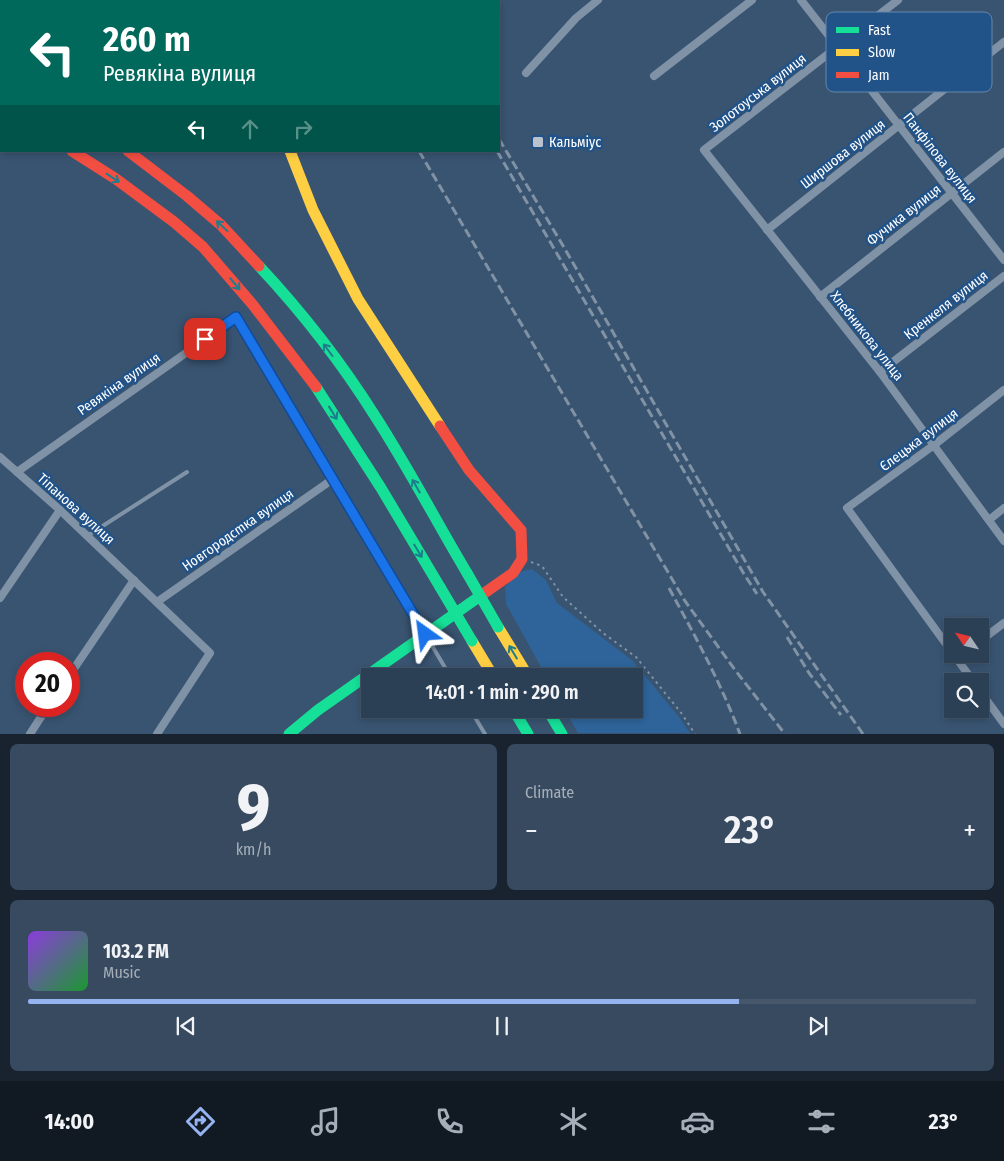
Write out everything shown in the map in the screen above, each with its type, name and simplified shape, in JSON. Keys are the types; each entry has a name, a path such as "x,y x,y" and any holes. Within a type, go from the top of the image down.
{"main road":[{"path":"74,152 116,179 174,222 203,248 288,348 314,383 381,488 488,668"},
{"path":"129,152 187,196 221,225 275,283 339,364 375,416 523,668"},
{"path":"289,734 318,710 513,573 522,559 521,530 469,470 358,299 313,210 290,152"},
{"path":"518,718 528,734"},
{"path":"552,718 562,734"}],"street":[{"path":"526,73 576,18 598,0"},
{"path":"654,76 752,0"},
{"name":"Панфілова вулиця","path":"801,0 826,33"},
{"name":"Золотоуська вулиця","path":"882,12 898,0"},
{"name":"Ширшова вулиця","path":"992,52 1004,42"},
{"name":"Золотоуська вулиця","path":"704,150 826,56"},
{"name":"Панфілова вулиця","path":"872,92 1004,260"},
{"name":"Ширшова вулиця","path":"767,230 942,92"},
{"name":"Хлебникова улица","path":"704,150 880,372 1004,541"},
{"name":"Фучика вулиця","path":"820,297 1004,152"},
{"name":"Кренкеля вулиця","path":"880,372 1004,276"},
{"name":"Ревякiна вулиця","path":"17,472 236,317"},
{"name":"Єлецька вулиця","path":"944,642 847,508 934,445 1004,390"},
{"name":"Тіпанова вулиця","path":"0,457 60,510 210,653 157,734"},
{"name":"Новгородсmка вулиця","path":"157,602 333,479"},
{"path":"988,520 1004,508"},
{"path":"0,598 60,510"},
{"path":"80,660 134,580"},
{"path":"989,634 1004,623"},
{"path":"959,663 967,673"},
{"path":"989,703 1004,724"},
{"path":"30,734 41,717"}],"lane":[{"path":"236,317 445,668"},
{"path":"87,536 187,472"},
{"path":"475,718 485,734"}],"path":[{"path":"522,559 542,566 563,597 603,633 636,657 682,714 695,734"}],"shaded area":[{"path":"532,569 546,580 557,603 632,660 639,668 542,668 506,604 505,587 519,572"},
{"path":"643,673 690,733 578,733 569,718 643,718"}],"railway":[{"path":"500,141 562,244 763,592 863,734"},
{"path":"420,152 685,601 735,670 785,734"},
{"path":"498,152 757,594"},
{"path":"669,588 716,678 740,734"},
{"path":"787,637 809,673 841,715"}],"traffic: fast":[{"path":"259,266 320,338 363,397 467,573"},
{"path":"316,387 381,488 440,587"},
{"path":"467,573 498,627"},
{"path":"440,587 472,641"},
{"path":"289,734 318,710 483,594"},
{"path":"518,718 528,734"},
{"path":"552,718 562,734"}],"traffic: slow":[{"path":"290,152 313,210 358,299 440,426"},
{"path":"498,627 523,668"},
{"path":"472,641 488,668"}],"traffic: jam":[{"path":"74,152 116,179 174,222 203,247 253,305 316,387"},
{"path":"129,152 187,196 221,225 259,266"},
{"path":"440,426 469,470 521,530 522,559 513,573 483,594"}],"place":[{"name":"Кальміус","path":"538,142"}],"route":[{"path":"205,339 236,317 425,634"}]}
